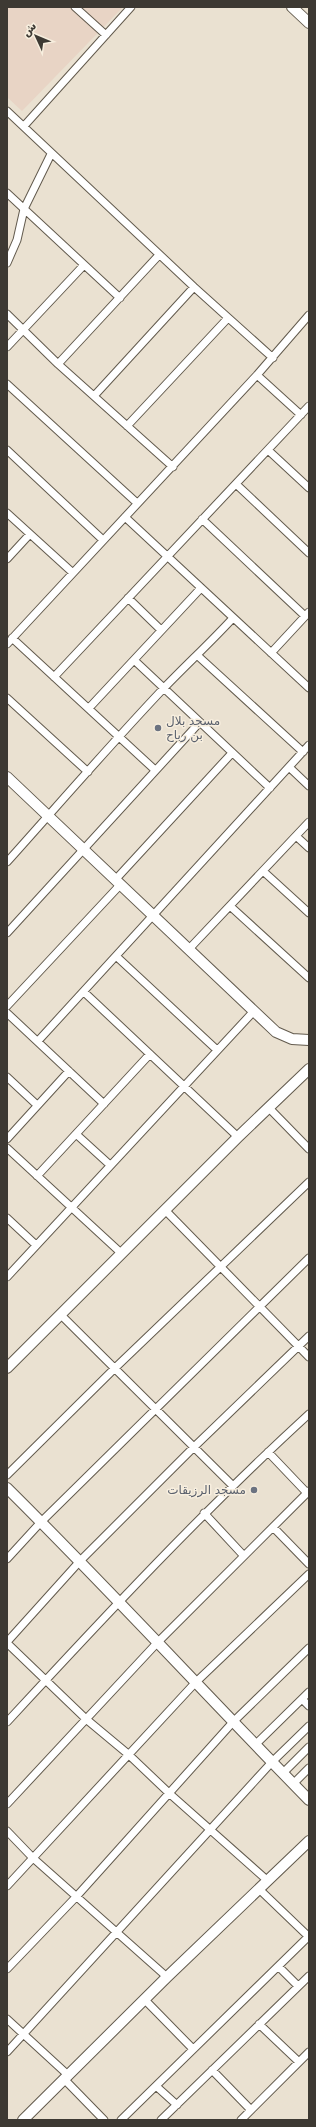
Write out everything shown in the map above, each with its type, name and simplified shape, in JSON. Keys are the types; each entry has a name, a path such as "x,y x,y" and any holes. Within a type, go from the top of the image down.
{"street":[{"path":"75,7 106,35"},
{"path":"24,126 132,7"},
{"path":"292,7 309,23"},
{"path":"7,111 159,255 273,358"},
{"path":"7,263 17,240 24,209 51,154"},
{"path":"7,193 120,298"},
{"path":"58,364 159,255"},
{"path":"7,347 84,265"},
{"path":"94,396 194,287"},
{"path":"7,314 58,364 173,466"},
{"path":"155,770 54,677 9,641 273,358 309,315"},
{"path":"127,426 228,318"},
{"path":"257,375 301,415"},
{"path":"8,387 137,503"},
{"path":"54,677 308,408"},
{"path":"7,450 103,540"},
{"path":"268,450 309,488"},
{"path":"236,484 309,553"},
{"path":"7,514 73,573"},
{"path":"125,517 309,688"},
{"path":"202,519 307,614 271,653"},
{"path":"7,559 30,534"},
{"path":"89,708 201,588"},
{"path":"128,598 161,630"},
{"path":"7,861 47,815 164,688 198,656 233,618"},
{"path":"198,656 303,752"},
{"path":"134,660 270,788"},
{"path":"7,698 88,772"},
{"path":"7,933 83,848 200,722"},
{"path":"38,1041 309,745"},
{"path":"7,1006 232,753"},
{"path":"289,767 309,786"},
{"path":"7,777 119,881 254,1011 283,1036 309,1040"},
{"path":"189,949 309,822"},
{"path":"296,836 309,848"},
{"path":"263,871 309,913"},
{"path":"230,906 309,978"},
{"path":"116,956 217,1050"},
{"path":"84,992 238,1137"},
{"path":"7,1277 254,1011"},
{"path":"7,1013 104,1104"},
{"path":"37,1176 150,1054"},
{"path":"7,1368 238,1137 309,1069"},
{"path":"7,1139 69,1071"},
{"path":"7,1077 37,1105"},
{"path":"269,1108 309,1149"},
{"path":"76,1134 110,1165"},
{"path":"7,1148 121,1253"},
{"path":"7,1475 115,1368 309,1182"},
{"path":"165,1210 309,1357"},
{"path":"7,1218 36,1245"},
{"path":"7,1559 41,1522 309,1258"},
{"path":"60,1314 233,1486"},
{"path":"268,1881 210,1831 128,1754 86,1719 45,1681 7,1642 80,1561 194,1447 309,1336"},
{"path":"7,1722 119,1601 204,1513 309,1414"},
{"path":"7,1804 157,1643 308,1492 268,1452"},
{"path":"7,1488 119,1601 195,1683 272,1762 308,1796"},
{"path":"204,1513 244,1556"},
{"path":"273,1527 309,1564"},
{"path":"7,1886 195,1683 309,1574"},
{"path":"7,1969 170,1794 233,1722 309,1648"},
{"path":"256,1744 309,1692"},
{"path":"302,1699 309,1706"},
{"path":"7,2052 272,1762 309,1726"},
{"path":"283,1773 309,1747"},
{"path":"294,1784 309,1768"},
{"path":"7,1831 33,1858 167,1977"},
{"path":"23,2120 167,1977 309,1841"},
{"path":"121,2120 309,1937 260,1889"},
{"path":"279,1967 298,1986"},
{"path":"161,2120 309,1976"},
{"path":"145,2000 193,2049"},
{"path":"7,2019 24,2034 66,2077 104,2120"},
{"path":"259,2024 299,2062"},
{"path":"241,2120 309,2052"},
{"path":"212,2070 251,2110"},
{"path":"156,2086 177,2105"}],"shaded area":[{"path":"7,7 123,7 22,111 7,97"}],"place":[{"name":"مسجد بلال بن رباح","path":"158,728"},
{"name":"مسجد الرزيقات","path":"254,1490"}]}
